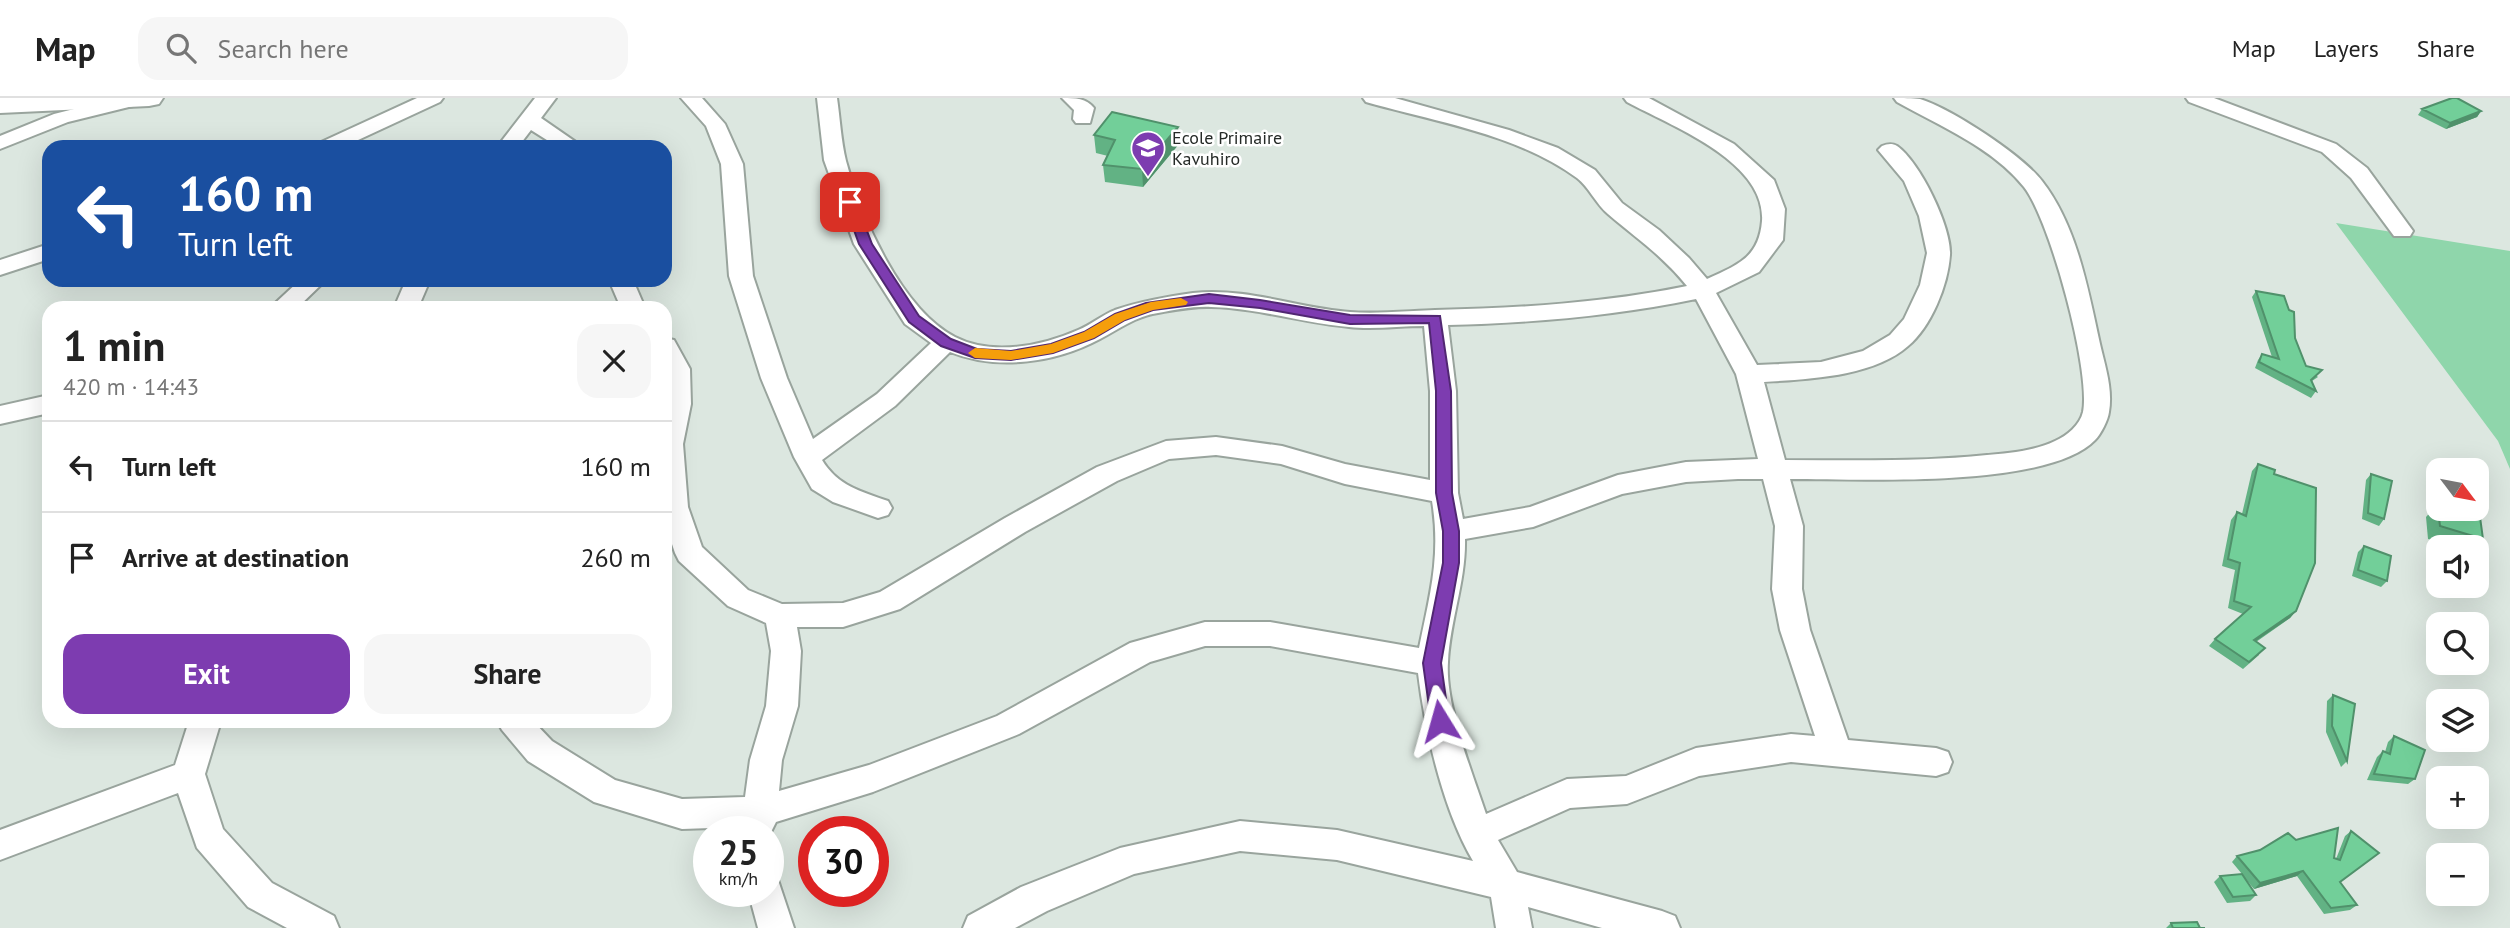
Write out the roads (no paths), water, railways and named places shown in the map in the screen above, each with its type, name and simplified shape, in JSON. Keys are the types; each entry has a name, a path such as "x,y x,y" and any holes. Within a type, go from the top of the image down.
{"highway":[{"path":"0,106 141,99"}],"street":[{"path":"341,140 433,98"},
{"path":"512,140 546,98"},
{"path":"691,98 715,124 732,164 741,276 774,379 807,457 822,482 843,495 878,508"},
{"path":"827,98 835,160 865,244 914,319 946,342 975,353 1011,355 1053,349 1089,335 1120,317 1151,306 1209,299 1260,304 1350,320 1435,319 1629,305 1703,290 1751,267 1772,240 1774,209 1763,180 1727,148 1634,98"},
{"path":"1072,98 1083,108 1083,119"},
{"path":"1373,98 1502,134 1551,152 1587,175 1614,208 1651,235 1681,263 1703,290 1749,374 1789,526 1787,589 1795,630 1836,752"},
{"path":"1451,531 1533,517 1618,485 1686,472 1934,470 2010,462 2063,449 2086,433 2095,413 2097,386 2078,296 2063,244 2048,206 2015,164 1964,131 1904,98"},
{"path":"2196,98 2329,148 2359,173 2402,231"},
{"path":"0,143 61,118 141,99"},
{"path":"528,119 562,140"},
{"path":"1749,374 1821,370 1871,357 1899,341 1915,322 1931,285 1939,253 1930,215 1914,179 1889,150"},
{"path":"0,268 42,253"},
{"path":"290,301 306,287"},
{"path":"1435,319 1443,391 1444,493 1451,531 1451,563 1432,663 1440,721 1475,834 1506,885 1514,928"},
{"path":"807,457 886,400 946,342"},
{"path":"672,359 677,369 678,404 672,434"},
{"path":"0,415 42,406"},
{"path":"672,476 674,507 689,553 738,598 780,616 843,615 890,601 1015,525 1107,474 1166,450 1216,446 1282,456 1345,474 1444,493"},
{"path":"759,816 766,760 782,706 786,651 780,616"},
{"path":"774,816 1007,724 1141,652 1205,634 1270,634 1432,663"},
{"path":"203,728 187,774 209,837 260,895 321,928"},
{"path":"519,728 540,751 607,792 682,814 701,816"},
{"path":"1475,834 1567,794 1627,790 1696,762 1791,748 1936,762"},
{"path":"0,845 187,774"},
{"path":"981,928 1034,899 1132,859 1240,836 1337,845 1506,885 1662,928"},
{"path":"770,907 776,928"}],"place":[{"name":"Ecole Primaire Kavuhiro","path":"1148,178"}]}
